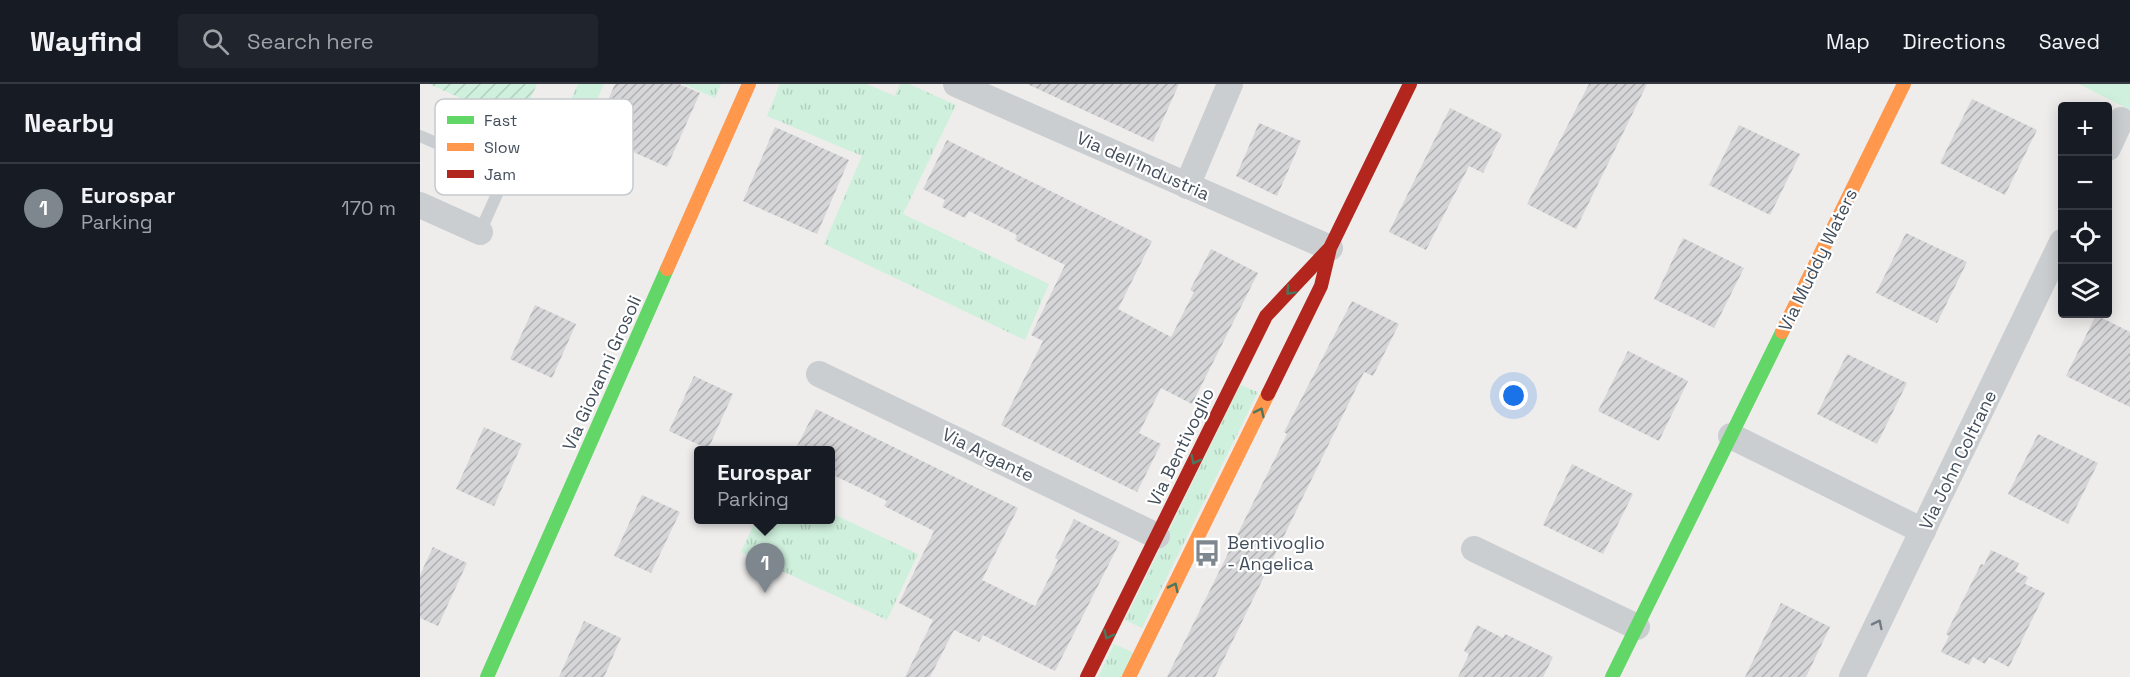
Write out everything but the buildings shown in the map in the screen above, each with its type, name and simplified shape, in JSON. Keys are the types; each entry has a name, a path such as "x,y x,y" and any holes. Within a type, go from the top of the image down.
{"street":[{"name":"Via Giovanni Grosoli","path":"487,677 749,84"},
{"name":"Via dell'Industria","path":"956,84 1330,248"},
{"path":"1187,186 1230,84"},
{"name":"Via Bentivoglio","path":"1130,677 1321,286 1330,248 1410,84"},
{"name":"Via Muddy Waters","path":"1612,677 1904,84"},
{"path":"2112,139 2121,120"},
{"path":"420,205 480,232"},
{"name":"Via Bentivoglio","path":"1087,677 1266,316 1330,248"},
{"name":"Via John Coltrane","path":"1852,677 2058,250"},
{"name":"Via Argante","path":"819,374 1157,536"},
{"path":"1731,436 1923,531"},
{"path":"1474,549 1637,627"}],"lane":[{"path":"420,136 435,143"},
{"path":"480,232 497,195"}],"green space":[{"path":"429,84 537,84 530,99 463,99"},
{"path":"578,84 604,84 597,99 571,99"},
{"path":"683,84 721,84 715,98"},
{"path":"780,84 867,84 895,96 900,84 909,84 956,105 903,214 1049,284 1025,340 824,244 862,156 767,116"},
{"path":"2079,84 2130,84 2130,110"},
{"path":"1240,385 1258,392 1142,628 1125,620"},
{"path":"835,515 918,554 887,620 741,552 754,524 835,524"},
{"path":"1114,644 1134,653 1122,677 1098,677"}],"traffic: fast":[{"path":"487,677 667,269"},
{"path":"1612,677 1782,332"}],"traffic: slow":[{"path":"667,269 749,84"},
{"path":"1782,332 1904,84"},
{"path":"1129,677 1268,394"}],"traffic: jam":[{"path":"1268,394 1321,286 1330,248 1410,84"},
{"path":"1087,677 1266,316 1328,250"}],"place":[{"name":"Bentivoglio - Angelica","path":"1207,553"},
{"name":"Eurospar","path":"765,593"}]}
